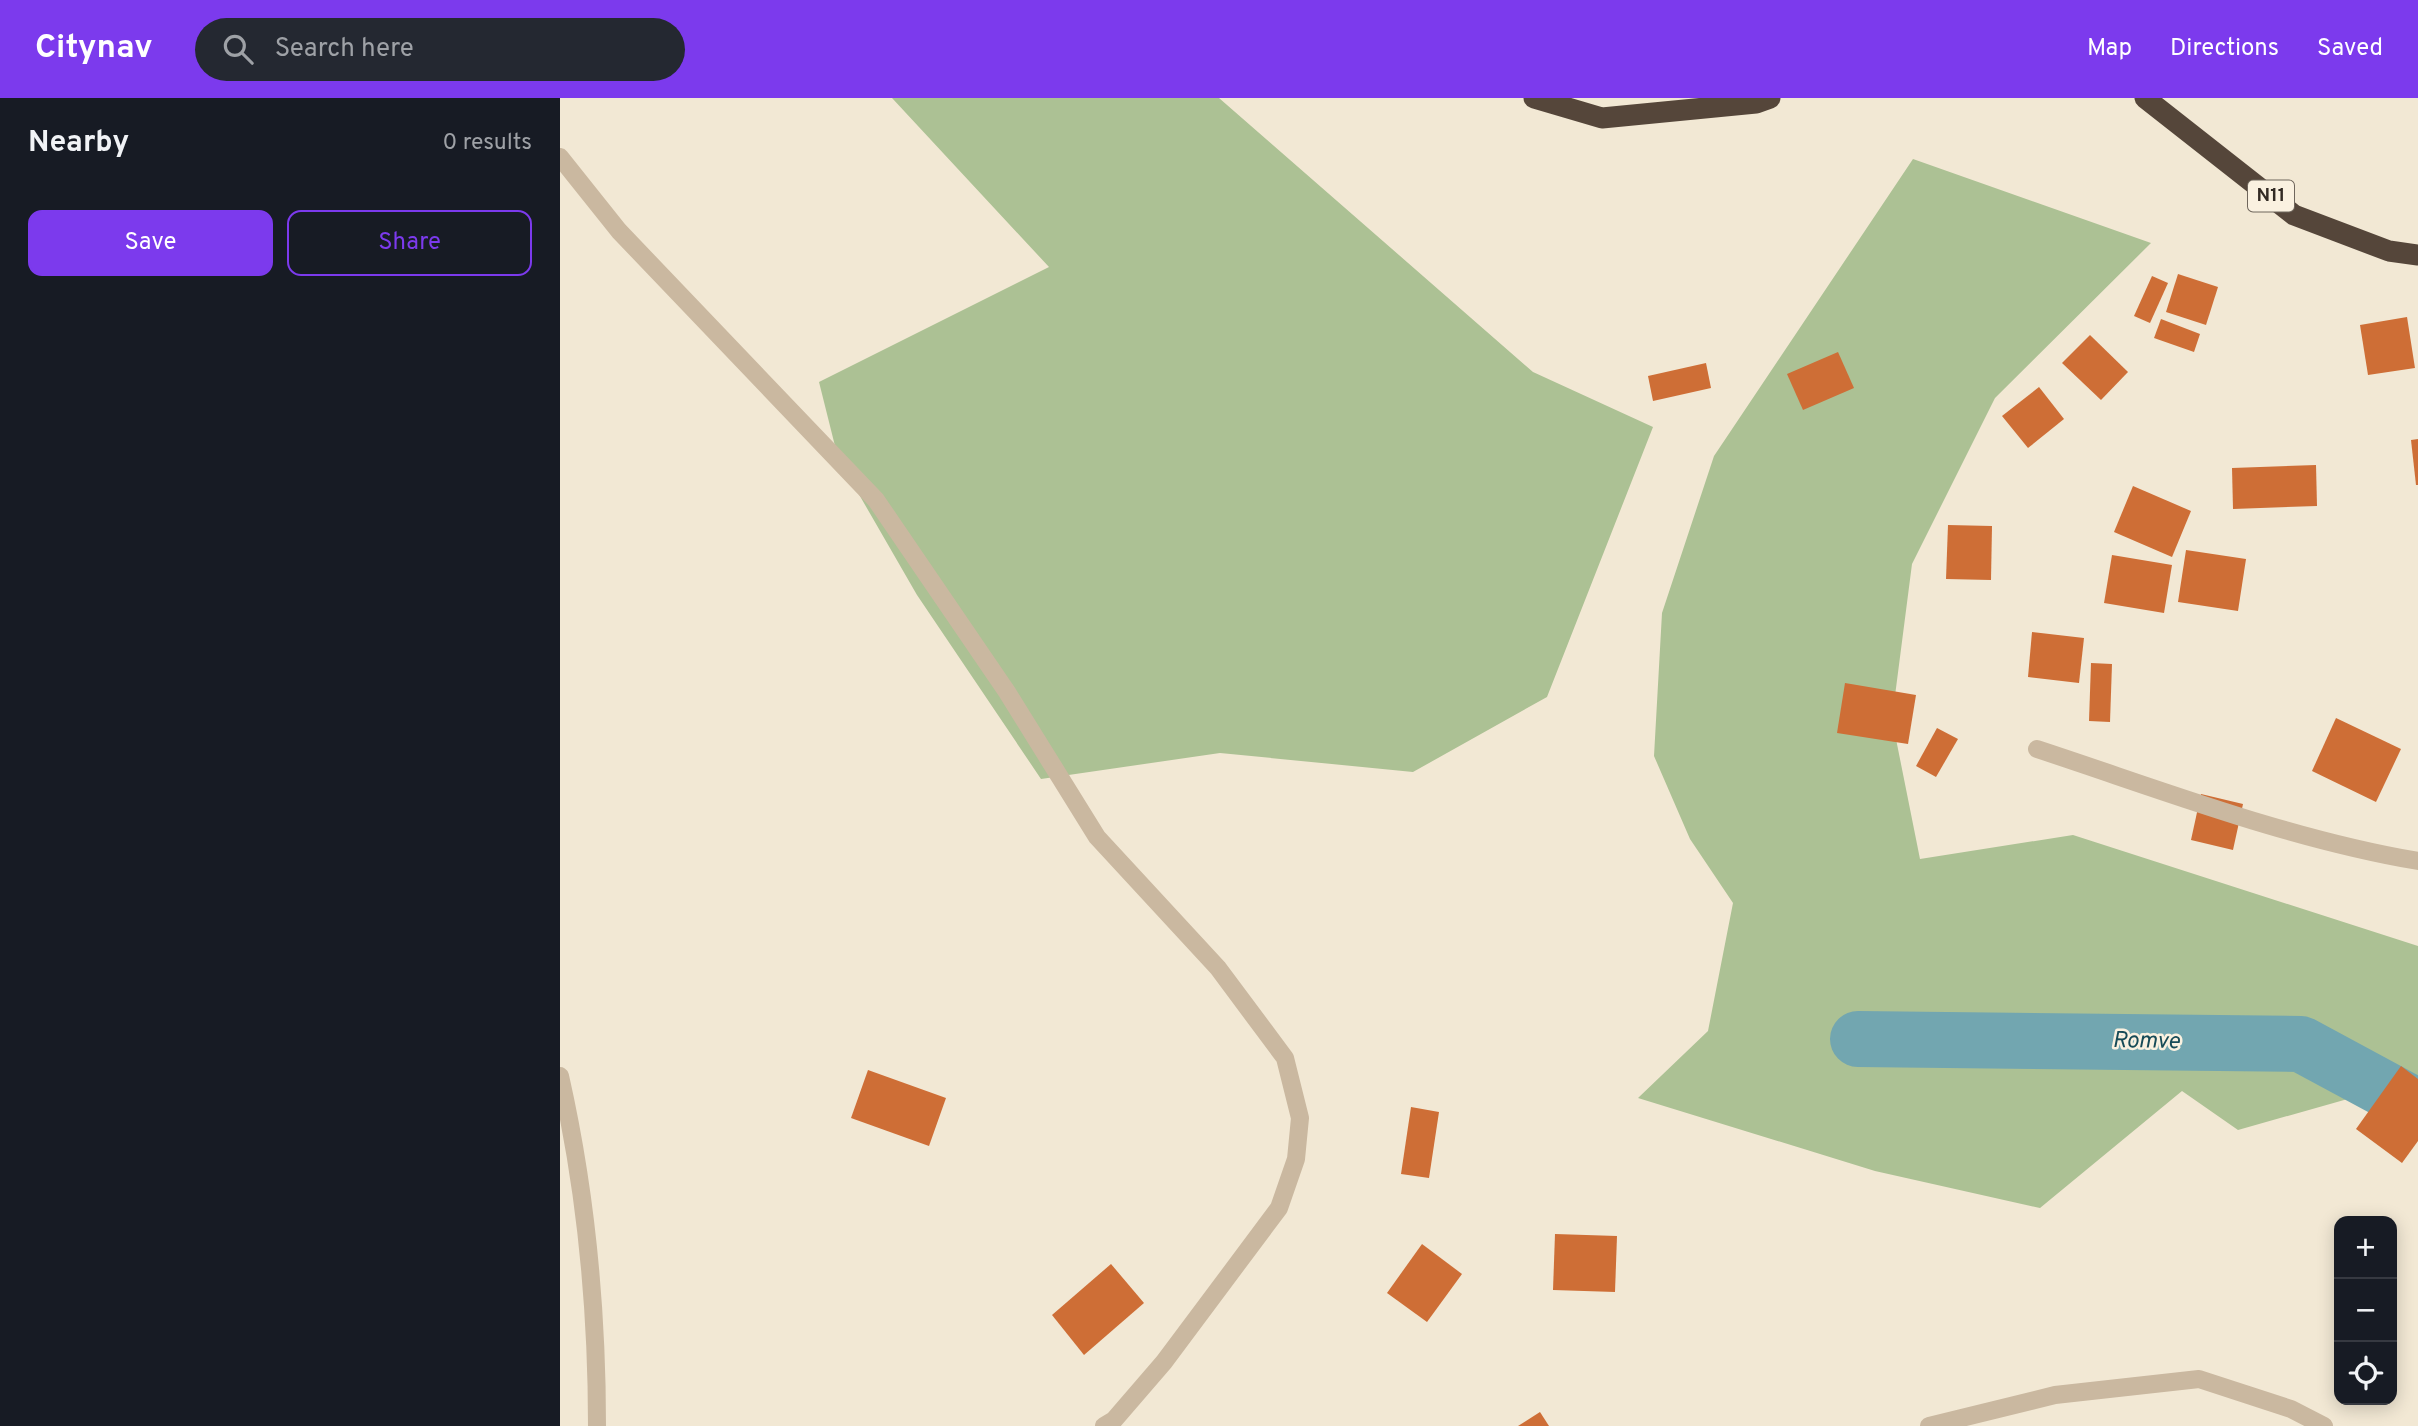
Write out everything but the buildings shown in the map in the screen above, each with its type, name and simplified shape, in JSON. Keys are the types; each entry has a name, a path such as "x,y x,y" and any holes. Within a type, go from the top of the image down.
{"highway":[{"path":"1534,98 1602,118 1756,103 1770,98"},
{"name":"N11","path":"2146,98 2294,215 2389,251 2418,255"}],"street":[{"path":"560,157 619,231 876,500 1007,692 1097,837 1218,968 1285,1058 1300,1118 1296,1159 1279,1208 1164,1362 1114,1420 1104,1426"},
{"path":"2037,749 2196,802 2375,853 2418,861"},
{"path":"560,1076 576,1149 597,1331 597,1426"},
{"path":"1929,1426 2055,1395 2199,1379 2291,1409 2324,1426"}],"green space":[{"path":"892,98 1219,98 1533,372 1653,427 1547,697 1413,772 1220,753 1041,779 917,595 838,458 819,382 1049,267"},
{"path":"1913,159 2151,243 1995,398 1912,564 1892,719 1920,859 2073,835 2418,946 2418,1079 2238,1130 2182,1091 2040,1208 1875,1171 1638,1098 1708,1031 1733,903 1690,839 1654,756 1662,613 1714,456"}],"waterway":[{"name":"Romve","path":"1858,1039 2301,1044 2418,1107"}]}
